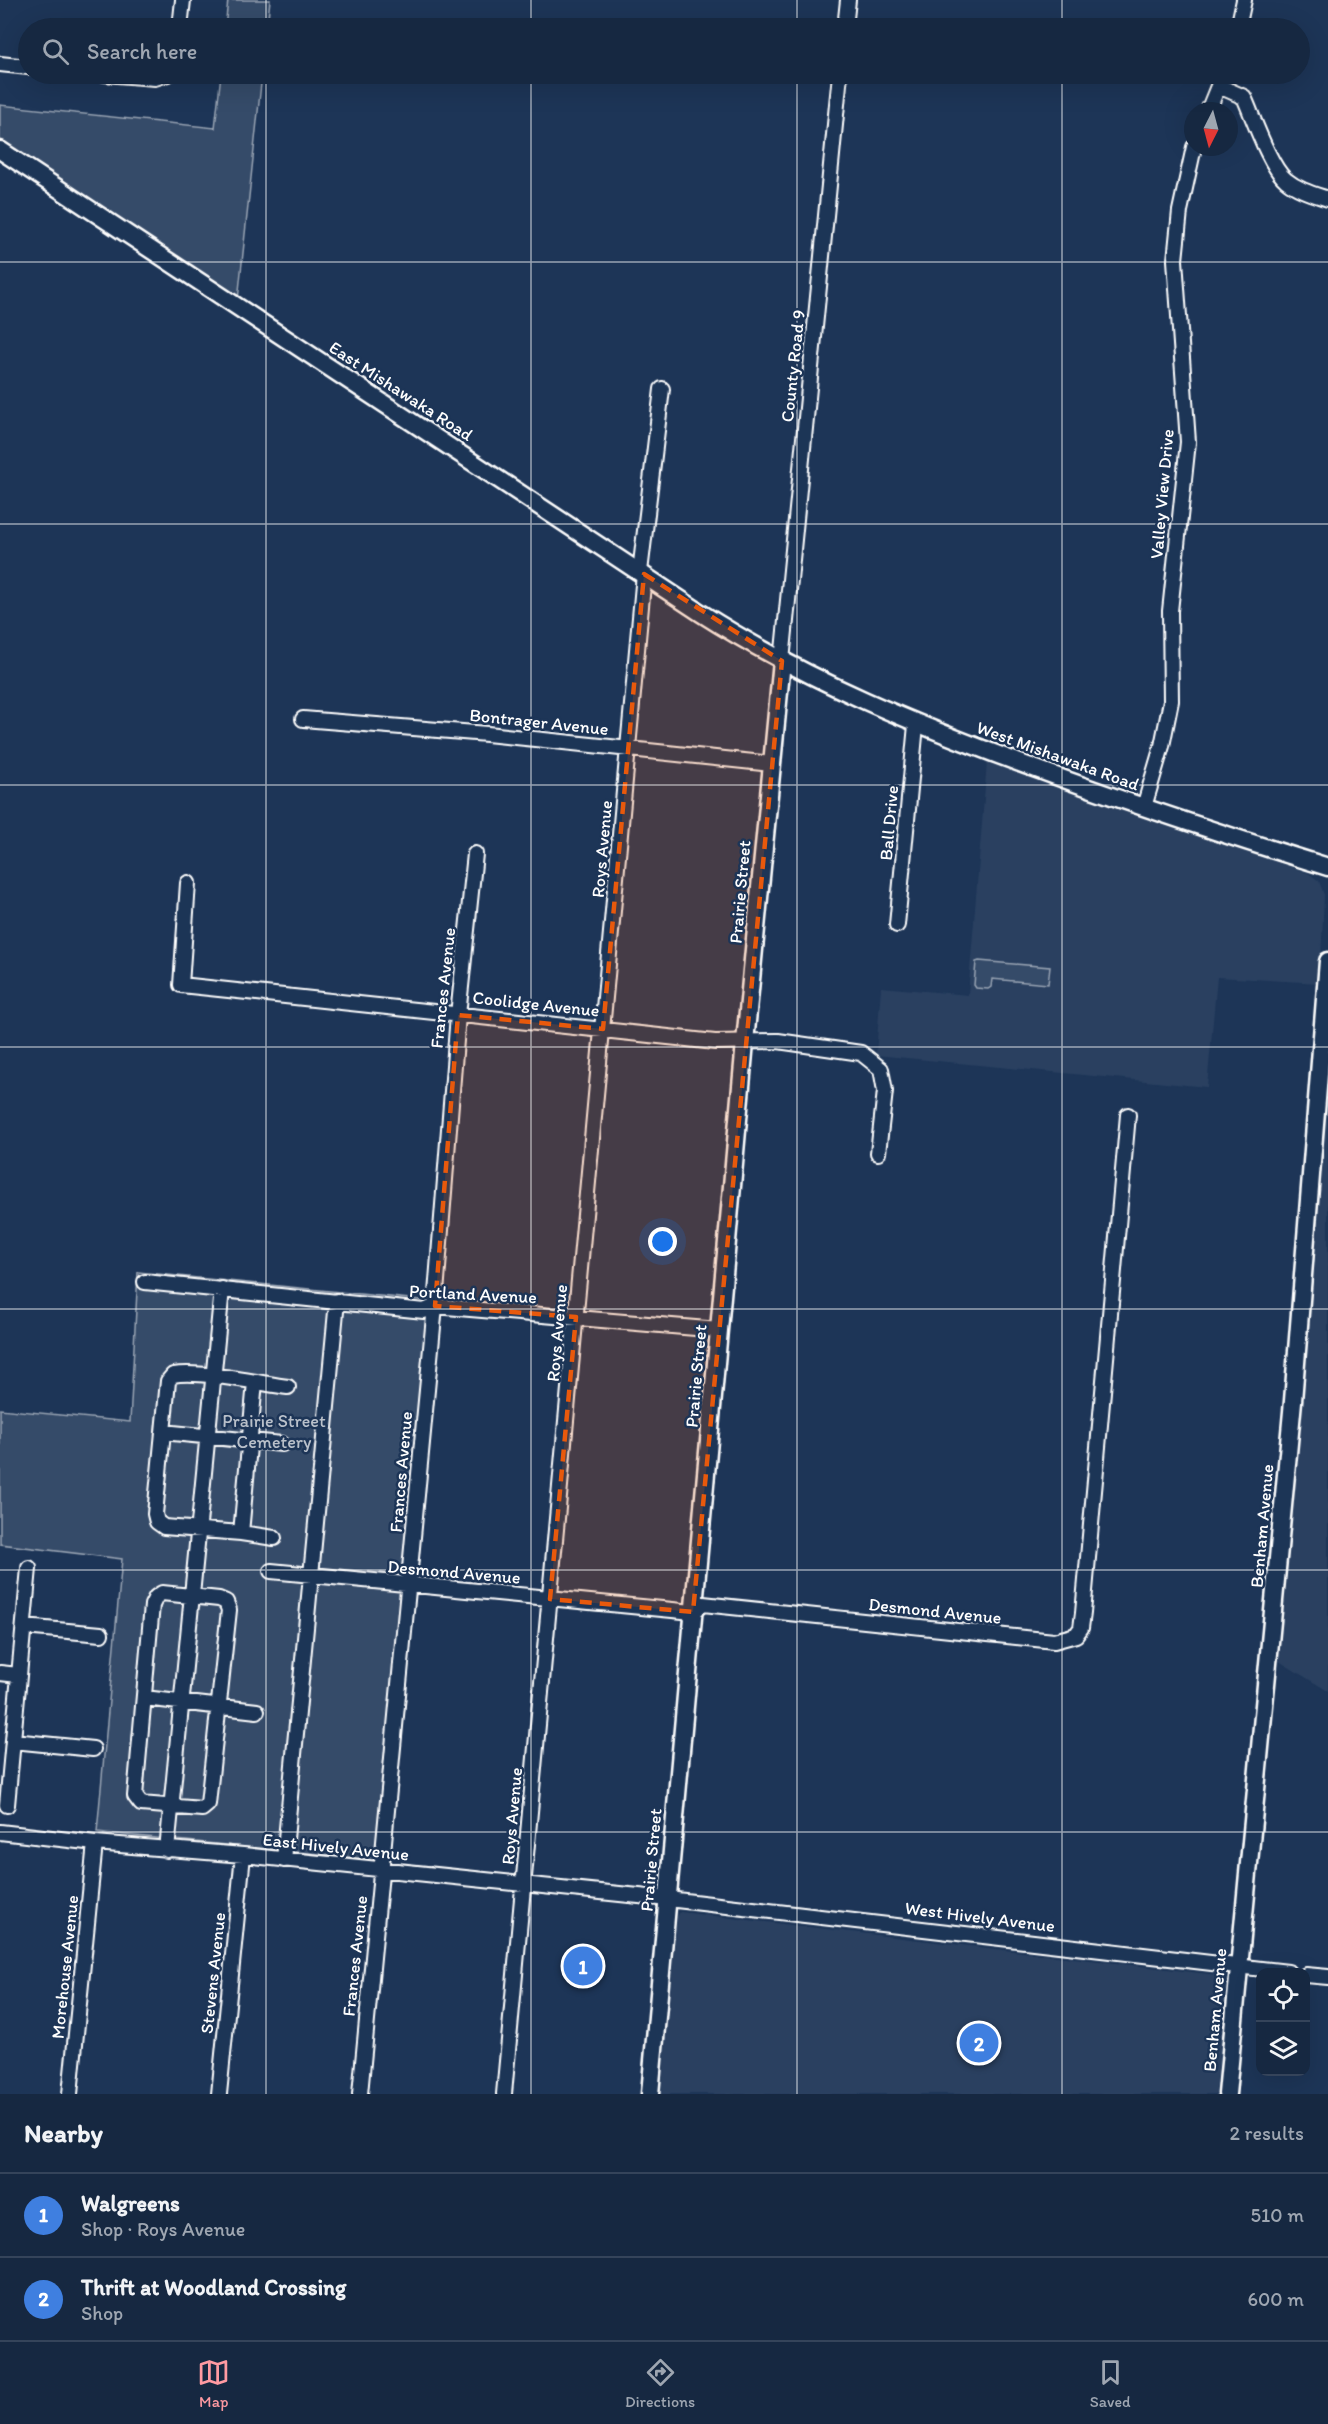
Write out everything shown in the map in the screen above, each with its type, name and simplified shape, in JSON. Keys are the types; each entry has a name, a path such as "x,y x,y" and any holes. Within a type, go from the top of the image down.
{"main road":[{"name":"East Mishawaka Road","path":"0,150 740,638 782,661"},
{"name":"West Mishawaka Road","path":"782,661 916,725 1144,807 1328,867"},
{"name":"Prairie Street","path":"650,2094 745,1042 782,661"},
{"name":"Benham Avenue","path":"1227,2094 1293,1401 1328,961"}],"street":[{"path":"181,18 183,0"},
{"path":"846,18 848,0"},
{"path":"1240,18 1244,0"},
{"path":"0,64 18,66"},
{"name":"County Road 9","path":"782,661 839,84"},
{"path":"1212,102 1219,84"},
{"path":"1226,84 1244,97 1284,179 1303,190 1328,199"},
{"name":"Valley View Drive","path":"1144,807 1162,746 1171,701 1170,611 1188,442 1175,260 1180,211 1192,156"},
{"name":"Roys Avenue","path":"504,2094 629,749 642,573 662,389"},
{"name":"Bontrager Avenue","path":"303,719 772,764"},
{"name":"Ball Drive","path":"897,925 916,725"},
{"name":"Frances Avenue","path":"360,2094 435,1306 458,1015 475,854"},
{"name":"Coolidge Avenue","path":"188,883 181,985 715,1042 778,1041 861,1053 881,1070 885,1090 878,1154"},
{"name":"Desmond Avenue","path":"271,1571 693,1612 703,1604 1054,1641 1076,1635 1081,1628 1083,1613 1128,1115"},
{"name":"Portland Avenue","path":"145,1282 424,1311 435,1306 720,1330"},
{"path":"167,1850 222,1289"},
{"path":"284,1860 337,1301"},
{"path":"274,1538 164,1527 157,1522 155,1514 168,1381 173,1375 181,1373 288,1387"},
{"path":"241,1533 255,1382"},
{"path":"163,1432 282,1444"},
{"path":"7,1804 29,1568"},
{"path":"162,1593 191,1596 219,1599 226,1602 229,1610 208,1804 202,1809 141,1804 135,1796 152,1605 156,1597 162,1593"},
{"path":"24,1627 101,1634"},
{"path":"0,1673 18,1675"},
{"path":"144,1698 257,1711"},
{"path":"13,1741 93,1749"},
{"name":"East Hively Avenue","path":"0,1832 668,1899"},
{"name":"Morehouse Avenue","path":"70,2094 95,1843"},
{"name":"Stevens Avenue","path":"219,2094 243,1855"},
{"name":"West Hively Avenue","path":"668,1899 1256,1969"},
{"path":"1310,1975 1328,1977"}],"highlighted area":[{"path":"644,574 782,661 693,1612 550,1599 576,1317 435,1306 458,1015 603,1029"}],"shaded area":[{"path":"987,762 1308,873 1319,881 1324,895 1320,983 1217,977 1207,1087 876,1055 881,987 968,995"},
{"path":"1328,1059 1328,1691 1279,1661"},
{"path":"680,1912 1217,1975 1224,1979 1225,2007 1216,2094 660,2094 677,1917"}],"green space":[{"path":"228,0 270,0 268,18 226,18"},
{"path":"220,84 261,84 238,300 0,141 0,105 215,128"},
{"path":"976,962 1050,967 1048,984 992,979 991,987 988,989 976,988 974,985"},
{"name":"Prairie Street Cemetery","path":"138,1272 430,1301 379,1847 375,1855 366,1859 97,1832 122,1559 0,1544 0,1409 130,1422"}],"place":[{"name":"Walgreens","path":"583,1966"},
{"name":"Thrift at Woodland Crossing","path":"979,2043"}]}
